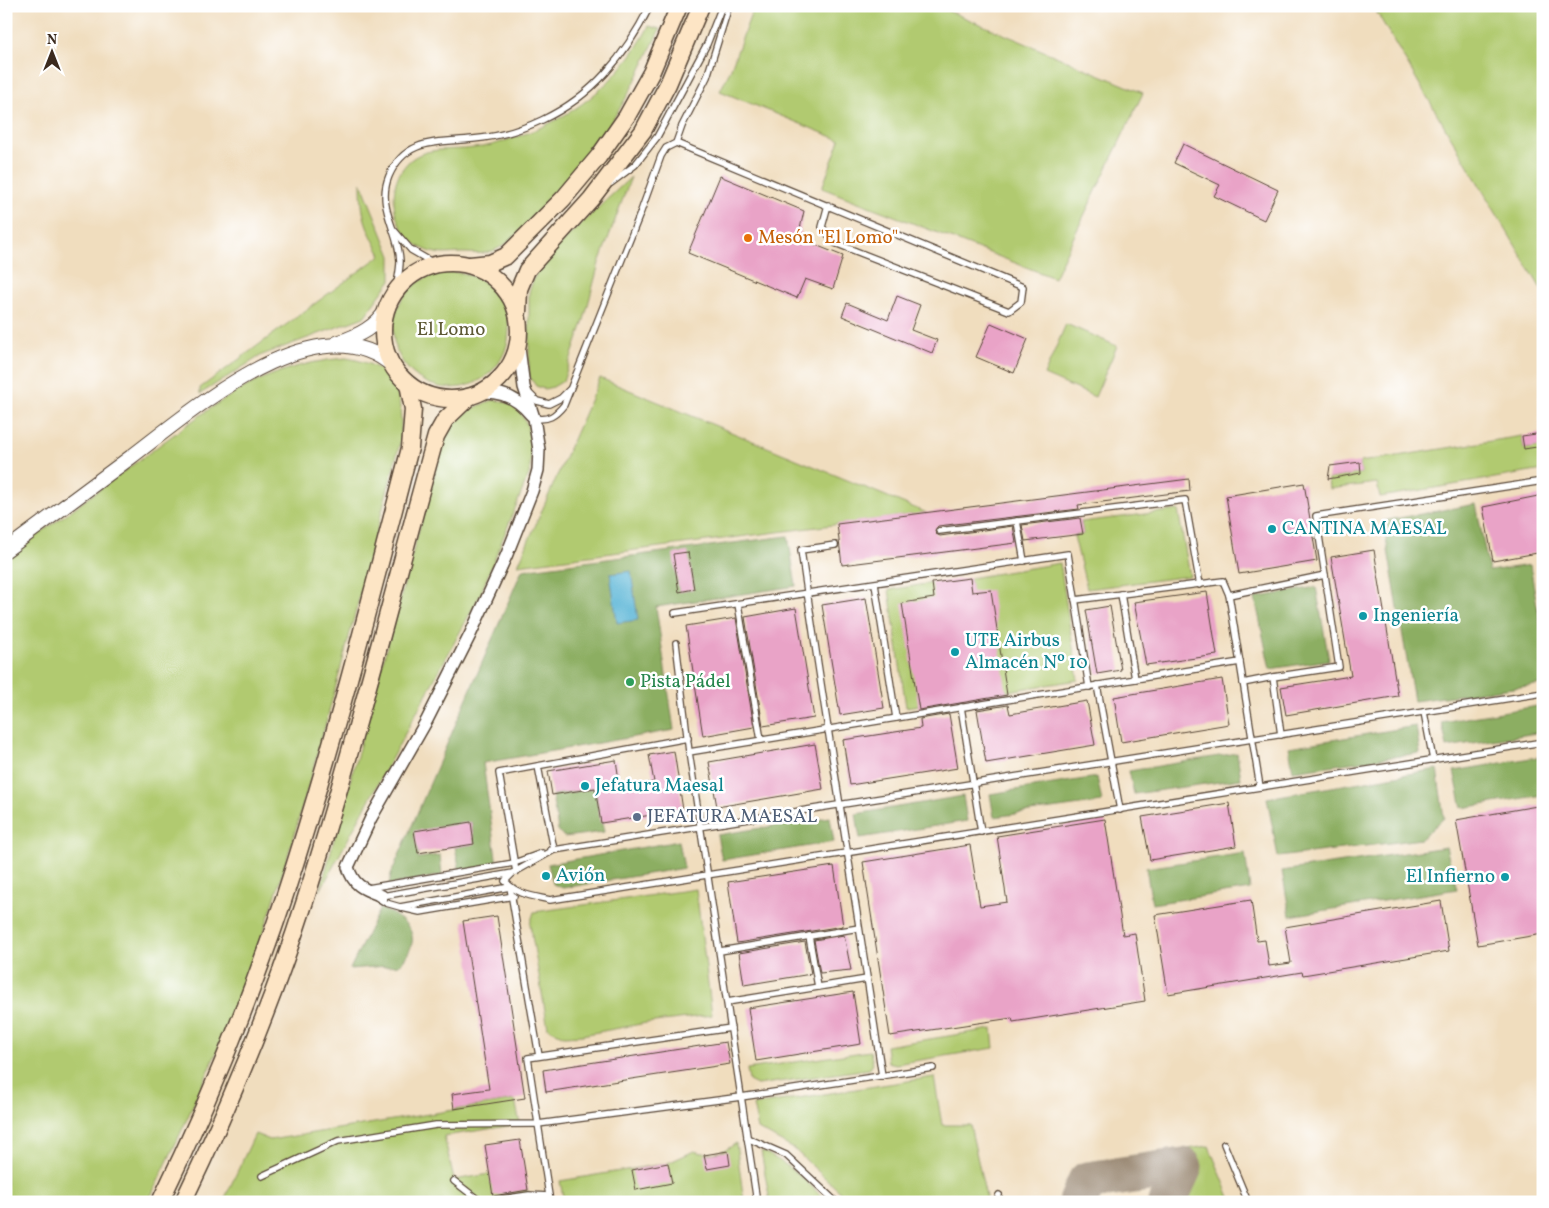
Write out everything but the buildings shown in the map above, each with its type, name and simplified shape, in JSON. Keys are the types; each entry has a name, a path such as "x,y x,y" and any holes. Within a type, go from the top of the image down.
{"main road":[{"path":"475,394 438,398 423,393 408,384 393,366 386,351 383,336 388,307 396,291 412,275 437,266 490,263 506,256 563,198 599,156 627,116 650,74 679,6"},
{"path":"183,1202 243,1069 305,902 436,436 445,420 475,394 503,375 515,354 518,332 518,298 528,270 592,198 643,131 668,84 700,6"},
{"path":"464,265 482,271 505,290 511,301 518,332"},
{"path":"160,1202 220,1069 284,898 307,822 410,448 413,409 408,384"}],"street":[{"path":"322,347 356,336 377,323 388,307"},
{"path":"382,896 362,888 352,879 348,866 353,853 427,720 470,635 532,491 538,470 539,450 534,418 524,387 518,332"},
{"path":"6,550 225,388 295,352 344,345 362,347 381,356 393,366"},
{"path":"475,394 492,391 515,399 534,418"}],"lane":[{"path":"396,291 400,260 386,213 384,191 389,176 397,162 412,149 432,141 472,140 496,136 541,120 563,109 596,85 620,57 636,34 650,6"},
{"path":"592,198 635,165 657,137 707,44 722,6"},
{"path":"534,418 543,420 558,413 571,389 661,156 666,148 676,143 682,126 707,77 729,6"},
{"path":"676,143 828,205 1022,287 1021,302 1009,311 834,243 822,227 828,205"},
{"path":"392,228 411,250 437,266"},
{"path":"524,387 537,400 549,404 561,398 571,389"},
{"path":"1244,683 1339,666 1316,516 1543,481"},
{"path":"939,531 1185,500 1200,584"},
{"path":"1017,521 1024,560"},
{"path":"834,545 801,550 827,730 848,852 882,1076"},
{"path":"675,613 1068,554 1089,687"},
{"path":"1229,595 1325,575"},
{"path":"1075,600 1223,581 1229,595 1260,788"},
{"path":"875,584 896,718"},
{"path":"1121,594 1135,679"},
{"path":"738,604 761,740"},
{"path":"676,643 689,752 757,1202"},
{"path":"689,752 1240,662"},
{"path":"1273,677 1281,735"},
{"path":"1097,685 1120,810"},
{"path":"362,888 514,863 554,850 1543,693"},
{"path":"961,708 981,832"},
{"path":"1424,712 1433,760"},
{"path":"514,873 514,863 498,773 688,738"},
{"path":"554,850 514,873 505,881 510,887 522,894 550,900 1543,742"},
{"path":"538,766 554,850"},
{"path":"382,896 514,873"},
{"path":"400,907 510,887"},
{"path":"510,887 539,1056"},
{"path":"362,888 386,903 420,912 522,894"},
{"path":"720,951 859,928"},
{"path":"809,936 818,987"},
{"path":"727,1002 868,979"},
{"path":"454,1180 482,1202 529,1195 549,1199 528,1058 731,1028"},
{"path":"262,1176 338,1141 436,1125 538,1124 741,1097 933,1068"},
{"path":"748,1138 786,1155 836,1202"},
{"path":"1224,1144 1248,1202"},
{"path":"996,1202 999,1195"}],"green space":[{"path":"754,6 937,6 1143,93 1054,278 822,188 840,140 720,91 730,71"},
{"path":"1373,6 1543,6 1543,292"},
{"path":"649,26 660,29 622,106 578,166 513,239 487,253 442,254 419,246 406,235 397,219 394,202 397,180 407,163 415,157 433,151 474,148 499,143 530,132 572,111 607,83 623,66"},
{"path":"631,177 599,263 584,320 563,381 553,387 544,389 536,386 529,376 529,292 537,270 554,249"},
{"path":"361,182 391,256 391,280 364,317 262,355 200,394 200,388 381,255 365,220"},
{"name":"El Lomo","path":"451,272 473,276 492,289 505,308 509,330 505,352 492,371 473,384 451,388 429,384 410,371 397,352 393,330 397,308 410,289 429,276"},
{"path":"1066,324 1117,346 1095,397 1044,375"},
{"path":"346,358 376,367 393,384 400,408 401,439 327,720 295,832 265,928 235,1008 202,1086 148,1202 6,1202 6,558 210,408 234,393 259,380 285,370 314,362"},
{"path":"600,378 927,513 518,565"},
{"path":"494,400 507,403 516,408 528,427 531,450 529,474 480,595 320,891 445,435 466,413 479,405"},
{"path":"1522,436 1524,449 1543,446 1543,470 1380,497 1377,483 1329,489 1328,479 1361,473 1360,462"},
{"path":"1476,504 1489,571 1530,565 1543,640 1543,684 1414,701 1383,521"},
{"path":"1178,510 1190,576 1087,589 1074,536 1083,534 1081,522"},
{"path":"788,536 796,586 656,607 674,730 483,763 497,865 460,871 455,847 474,844 471,822 418,853 418,858 440,855 442,875 389,885 391,874 522,570"},
{"path":"1060,563 1078,680 906,707 889,590 932,583 971,589 970,578"},
{"path":"1316,587 1329,660 1270,669 1255,598"},
{"path":"1543,705 1543,732 1447,747 1442,722"},
{"path":"1416,726 1420,753 1293,771 1289,747"},
{"path":"1237,753 1241,779 1134,794 1129,771"},
{"path":"1543,756 1543,795 1462,808 1454,771"},
{"path":"1437,769 1444,818 1421,839 1278,857 1267,798"},
{"path":"1097,777 1102,802 994,817 990,794"},
{"path":"595,788 604,832 564,837 558,830 552,795"},
{"path":"963,796 967,821 860,838 856,814"},
{"path":"830,817 834,842 722,860 717,835"},
{"path":"679,841 684,868 563,888 553,884 548,864"},
{"path":"1446,847 1457,889 1290,916 1282,871"},
{"path":"1245,853 1250,889 1152,904 1146,868"},
{"path":"696,889 712,1015 646,1023 582,1035 564,1036 548,1028 530,924 534,912"},
{"path":"380,908 406,924 412,938 407,955 399,965 350,969"},
{"path":"992,1029 994,1048 896,1064 888,1062 886,1046"},
{"path":"870,1051 873,1063 869,1069 757,1085 749,1081 747,1069"},
{"path":"934,1077 942,1125 970,1125 986,1197 984,1202 851,1202 794,1149 758,1129 753,1105"},
{"path":"515,1100 520,1124 444,1136 454,1180 490,1174 527,1187 530,1202 223,1202 255,1134 270,1140"},
{"path":"736,1143 744,1202 564,1202 560,1181 668,1163 694,1151 716,1153"},
{"path":"1209,1146 1232,1202 1167,1202 1183,1167 1187,1149"},
{"path":"761,1151 797,1173 827,1202 770,1202"}],"water":[{"path":"631,571 638,620 617,623 610,574"}],"taxiway":[{"path":"1078,1202 1087,1181 1183,1167 1167,1202"}],"place":[{"name":"Mesón \"El Lomo\"","path":"748,238"},
{"name":"CANTINA MAESAL","path":"1272,529"},
{"name":"Ingeniería","path":"1363,616"},
{"name":"UTE Airbus Almacén Nº 10","path":"955,652"},
{"name":"Pista Pádel","path":"630,682"},
{"name":"Jefatura Maesal","path":"585,786"},
{"name":"JEFATURA MAESAL","path":"637,817"},
{"name":"Avión","path":"546,876"},
{"name":"El Infierno","path":"1505,877"}]}
